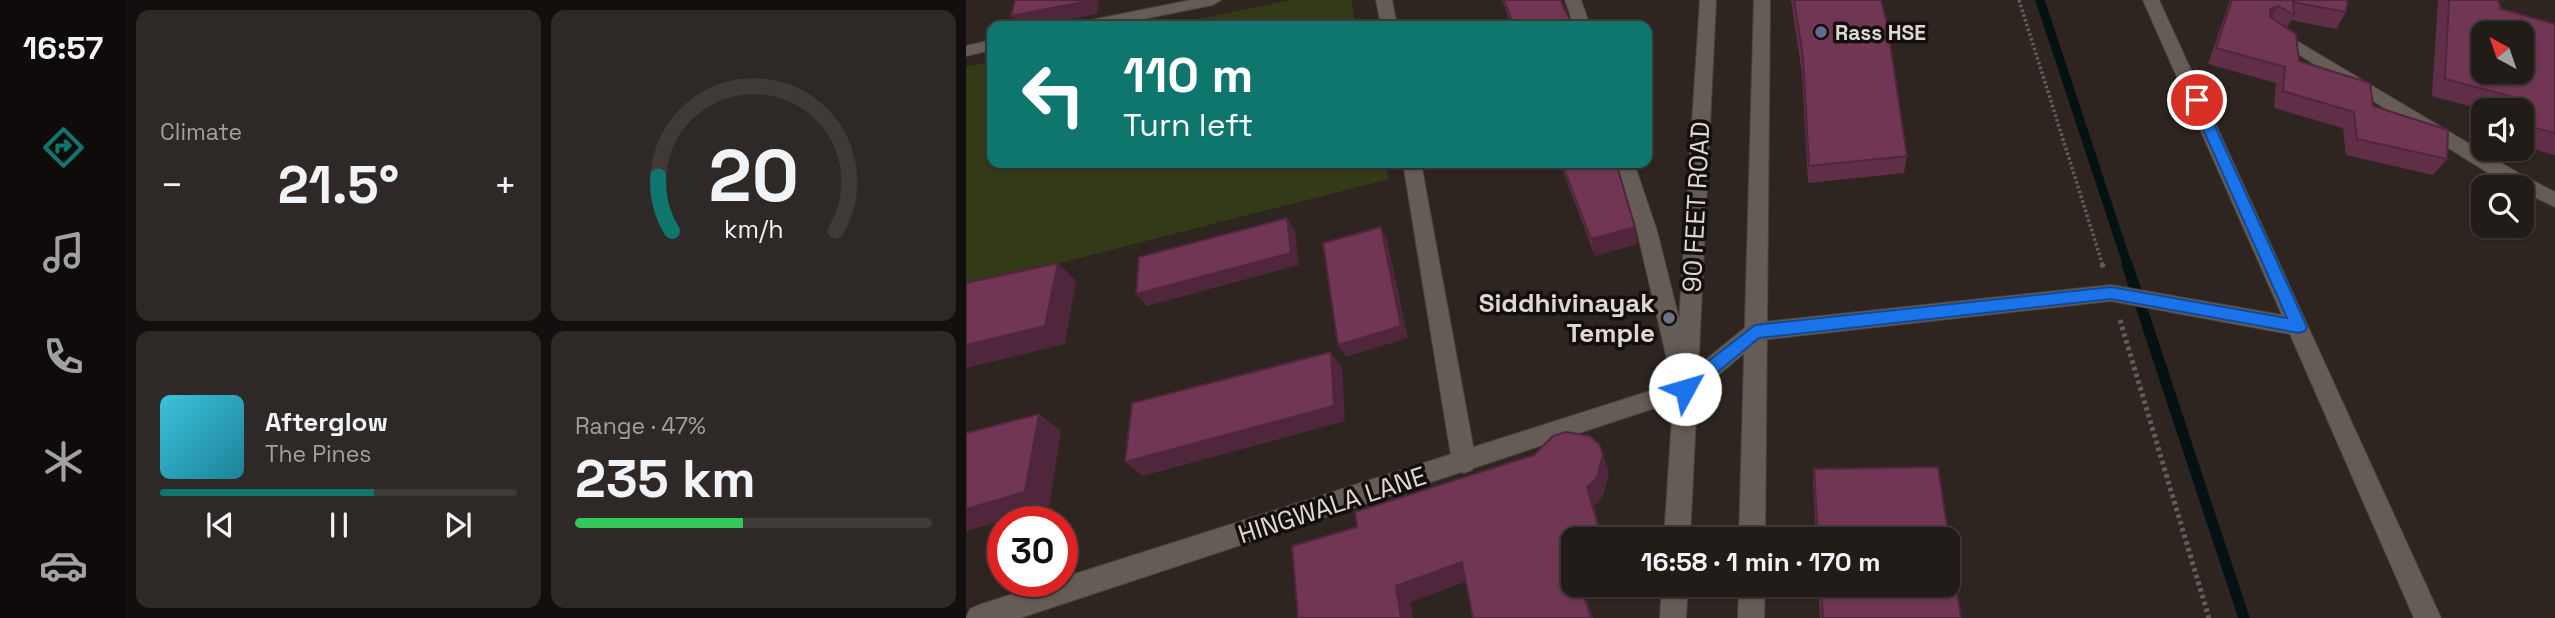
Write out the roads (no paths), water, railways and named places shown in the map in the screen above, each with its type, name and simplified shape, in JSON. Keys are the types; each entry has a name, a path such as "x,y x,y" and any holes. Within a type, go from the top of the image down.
{"street":[{"path":"1106,21 1175,4 1213,0"},
{"path":"1384,0 1388,21"},
{"path":"1573,0 1580,21"},
{"name":"90 FEET ROAD","path":"1678,527 1708,0"},
{"path":"1752,527 1762,0"},
{"path":"2151,0 2428,618"},
{"path":"2270,30 2513,179 2555,201"},
{"path":"966,51 987,47"},
{"path":"1413,168 1464,462"},
{"path":"1627,168 1647,231 1685,389 1755,332 2111,293 2299,327"},
{"name":"HINGWALA LANE","path":"979,618 1685,389"},
{"path":"1674,618 1675,597"},
{"path":"1751,618 1752,597"}],"waterway":[{"path":"2040,0 2128,266"},
{"path":"2127,264 2244,618"}],"place":[{"name":"Rass HSE","path":"1821,32"},
{"name":"Siddhivinayak Temple","path":"1669,318"}]}
